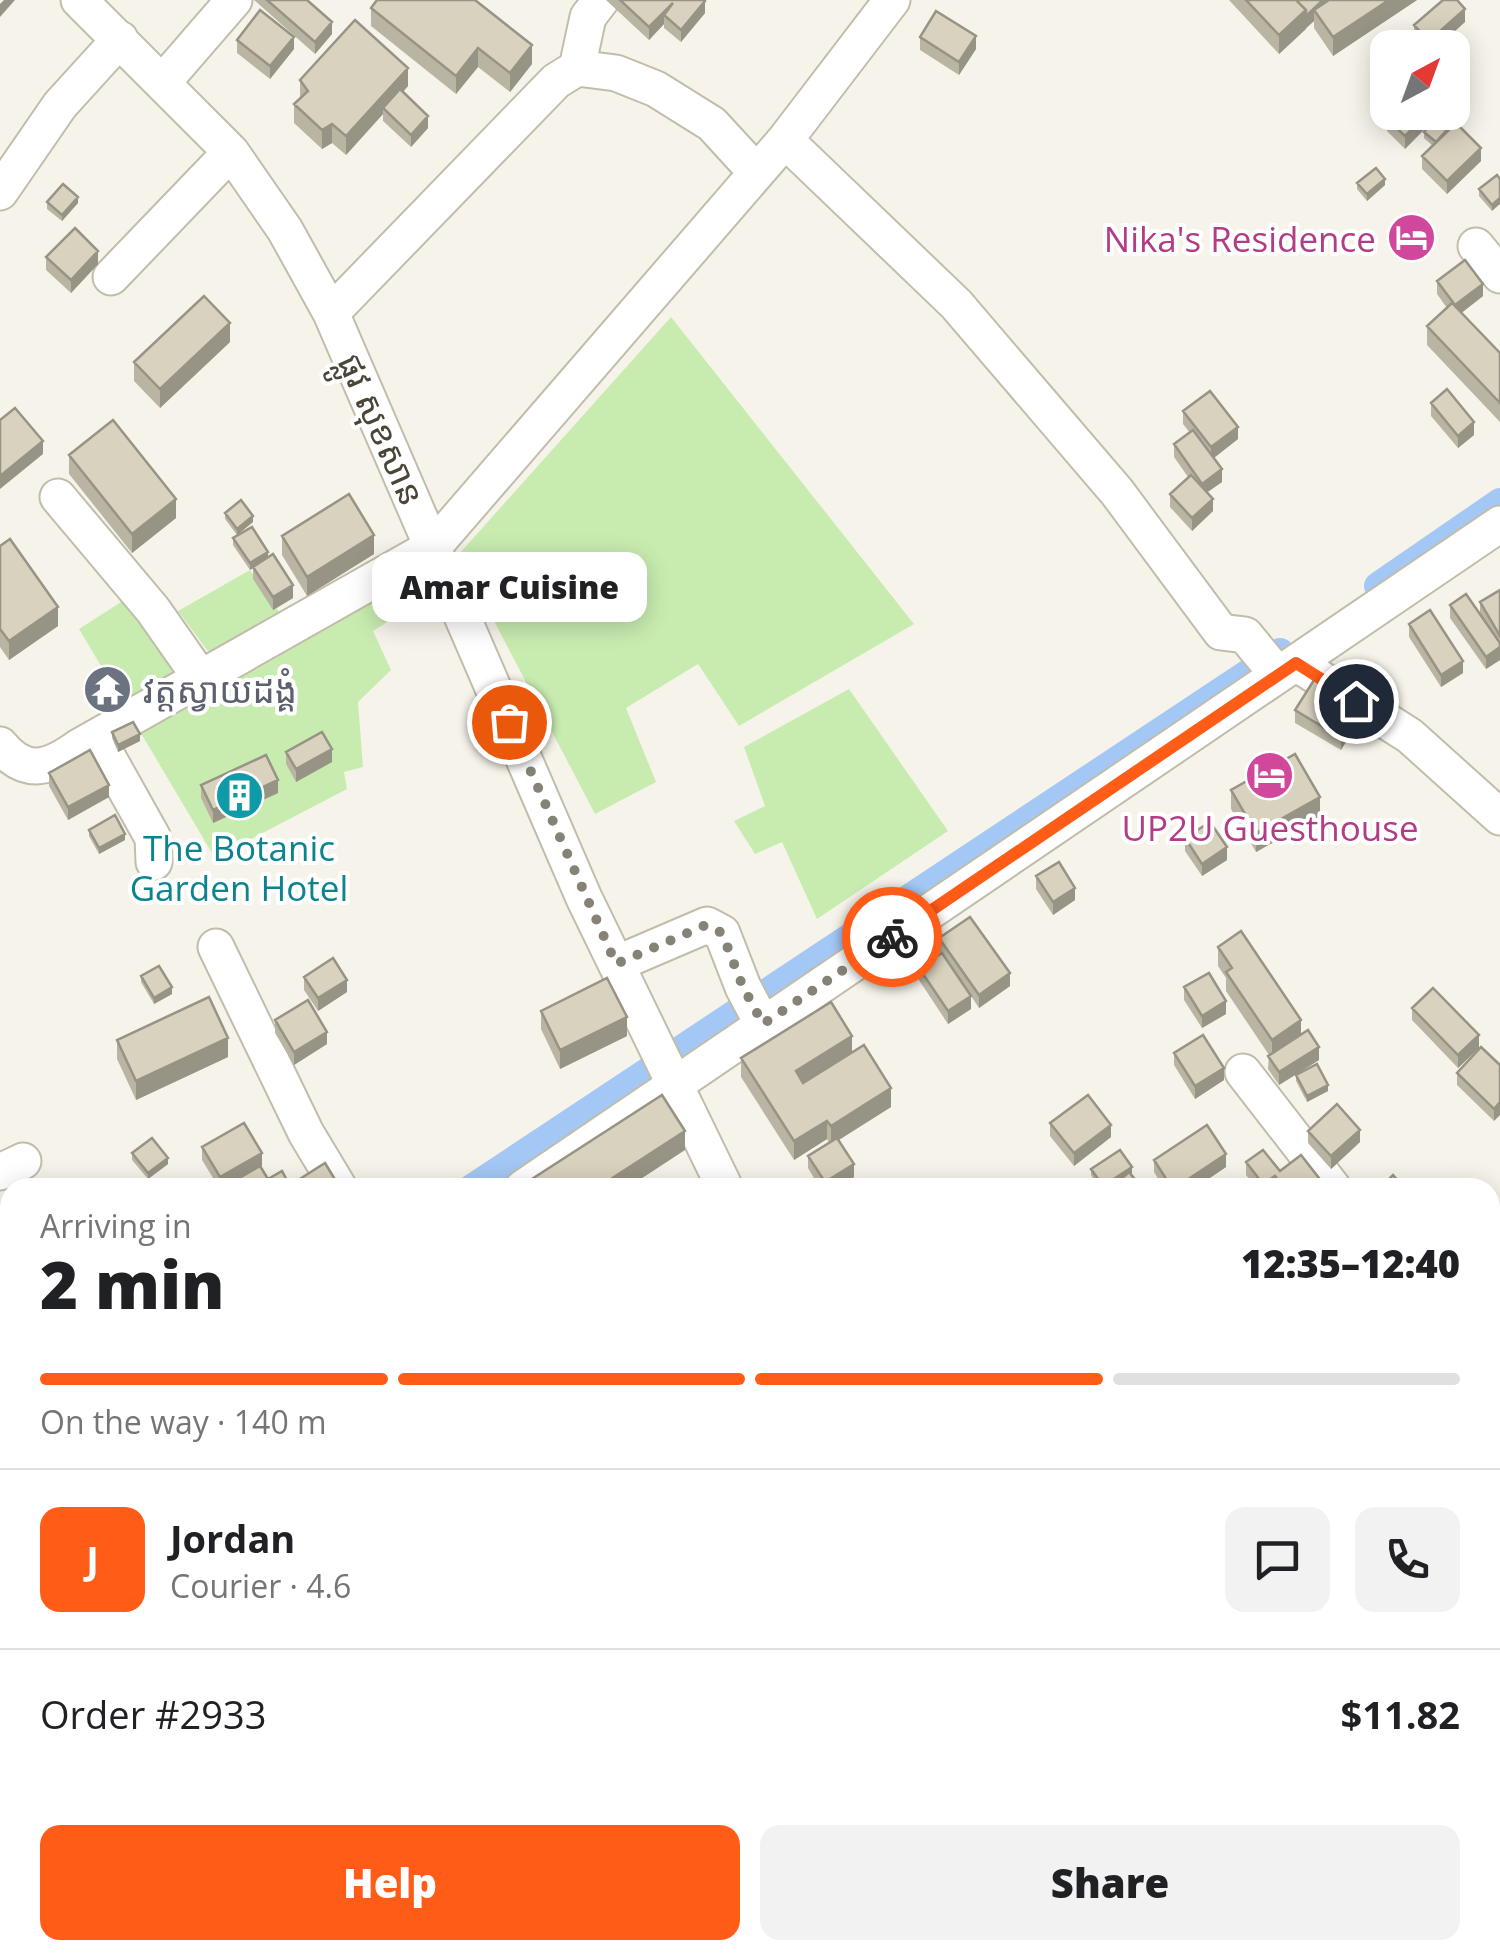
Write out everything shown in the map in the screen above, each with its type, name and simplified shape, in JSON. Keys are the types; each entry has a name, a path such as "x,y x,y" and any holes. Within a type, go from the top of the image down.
{"street":[{"name":"ផ្លូវ សុខសាន","path":"79,0 232,152 285,230 331,313 584,898 720,1178"},
{"path":"163,82 234,0"},
{"path":"578,68 588,17 600,0"},
{"path":"0,746 20,764 58,762 434,546 785,140 892,0"},
{"path":"0,192 60,105 120,39"},
{"path":"331,313 556,82 578,68 616,73 656,89 712,124 756,172"},
{"path":"785,140 968,318 1117,492 1222,632 1246,635 1274,661 1410,736 1500,817"},
{"path":"111,277 232,152"},
{"path":"1476,246 1500,274"},
{"path":"58,498 154,610 202,680"},
{"path":"537,1178 672,1080 754,1008 1274,661 1500,524"},
{"path":"97,738 153,838 154,862"},
{"path":"616,964 706,925 722,933 754,1008"},
{"path":"216,947 306,1133 333,1178"},
{"path":"1243,1072 1325,1178"}],"green space":[{"path":"671,317 914,624 739,726 698,664 626,708 656,782 595,814 459,554"},
{"path":"250,570 298,639 416,576 434,593 373,631 391,670 358,702 363,767 344,772 347,789 215,858 79,629 132,595 166,649 210,654 178,611"},
{"path":"849,689 948,831 817,919 782,842 755,854 734,821 765,806 744,747"}],"building":[{"path":"267,0 307,0 332,22 315,42"},
{"path":"377,0 475,0 532,45 510,73 478,48 456,76 371,8"},
{"path":"620,0 705,1 681,30 664,15 673,3 649,27"},
{"path":"1246,0 1296,0 1306,10 1279,35"},
{"path":"1296,0 1323,0 1306,16 1306,10"},
{"path":"1329,0 1389,0 1333,37 1314,10"},
{"path":"1443,0 1457,0 1465,9 1441,30 1419,30 1414,25"},
{"path":"260,10 294,37 270,66 237,40"},
{"path":"936,11 976,36 959,62 920,37"},
{"path":"355,20 408,68 346,136 332,124 322,130 294,104 308,91 300,80"},
{"path":"400,89 428,116 411,135 383,108"},
{"path":"1426,130 1447,130 1436,142"},
{"path":"1449,130 1463,130 1481,148 1447,181 1422,156"},
{"path":"1376,168 1385,179 1367,194 1357,183"},
{"path":"1497,175 1500,198 1492,205 1479,189"},
{"path":"63,184 78,197 62,215 47,202"},
{"path":"75,228 98,251 71,280 46,257"},
{"path":"1465,260 1483,284 1455,305 1437,281"},
{"path":"204,296 230,323 160,389 134,362"},
{"path":"1452,303 1500,353 1500,403 1427,326"},
{"path":"1447,389 1474,422 1458,436 1431,403"},
{"path":"1210,391 1238,427 1211,447 1183,411"},
{"path":"15,408 43,441 0,476 0,420"},
{"path":"113,420 176,499 132,534 69,455"},
{"path":"1193,430 1222,469 1202,484 1174,444"},
{"path":"1191,475 1213,499 1192,518 1170,494"},
{"path":"349,494 374,535 307,577 282,536"},
{"path":"241,500 253,516 237,529 225,513"},
{"path":"252,527 268,552 250,563 233,538"},
{"path":"10,539 58,607 9,641 0,629 0,546"},
{"path":"273,554 293,585 273,597 253,567"},
{"path":"1500,590 1500,636 1480,602"},
{"path":"1466,594 1500,643 1486,657 1450,605"},
{"path":"1430,610 1463,661 1441,675 1409,624"},
{"path":"1314,680 1359,708 1341,738 1295,710"},
{"path":"133,722 140,734 118,745 112,732"},
{"path":"322,732 332,749 296,769 286,752"},
{"path":"90,750 109,785 68,807 49,773"},
{"path":"1295,754 1320,797 1256,833 1231,790"},
{"path":"266,755 278,780 213,810 201,785"},
{"path":"115,815 125,834 99,848 89,830"},
{"path":"1210,822 1227,847 1202,864 1185,838"},
{"path":"1059,862 1075,888 1053,902 1036,876"},
{"path":"970,917 1010,973 979,995 939,938"},
{"path":"1241,931 1301,1020 1272,1040 1226,972 1232,968 1218,947"},
{"path":"942,953 971,996 948,1011 919,968"},
{"path":"333,958 347,980 318,998 304,977"},
{"path":"159,966 172,987 154,998 141,976"},
{"path":"1209,973 1226,1001 1202,1016 1184,987"},
{"path":"607,978 627,1017 560,1050 541,1011"},
{"path":"1433,988 1479,1035 1458,1055 1412,1008"},
{"path":"209,997 228,1038 136,1081 117,1040"},
{"path":"308,1000 327,1032 294,1052 275,1020"},
{"path":"831,1002 852,1036 796,1071 803,1083 864,1045 891,1088 831,1126 827,1121 794,1141 741,1058"},
{"path":"1308,1030 1319,1047 1279,1072 1268,1056"},
{"path":"1203,1035 1224,1068 1195,1086 1174,1053"},
{"path":"1481,1047 1500,1065 1500,1102 1494,1109 1457,1073"},
{"path":"1317,1064 1328,1085 1307,1096 1296,1075"},
{"path":"662,1095 685,1131 612,1178 533,1178"},
{"path":"1088,1095 1111,1125 1074,1153 1050,1123"},
{"path":"1337,1104 1360,1130 1331,1156 1308,1131"},
{"path":"244,1123 262,1153 220,1177 202,1147"},
{"path":"1207,1125 1226,1154 1190,1178 1166,1178 1154,1160"},
{"path":"152,1138 168,1158 148,1173 132,1153"},
{"path":"837,1138 854,1164 831,1178 822,1178 808,1156"},
{"path":"1120,1150 1132,1167 1115,1178 1097,1178 1091,1169"},
{"path":"1263,1150 1280,1171 1301,1155 1319,1178 1258,1178 1246,1162"},
{"path":"325,1163 334,1178 301,1178"},
{"path":"260,1166 267,1178 239,1178"}],"waterway":[{"path":"1378,586 1500,502"},
{"path":"487,1178 1280,652"}],"way so far":[{"path":"509,722 616,964 706,925 715,927 722,933 743,987 763,1024 892,937"}],"place":[{"name":"Nika's Residence","path":"1411,238"},
{"name":"វត្តស្វាយដង្គំ","path":"108,689"},
{"name":"Amar Cuisine","path":"509,722"},
{"name":"UP2U Guesthouse","path":"1270,775"},
{"name":"The Botanic Garden Hotel","path":"239,795"}],"route":[{"path":"892,937 1296,663 1356,701"}]}
